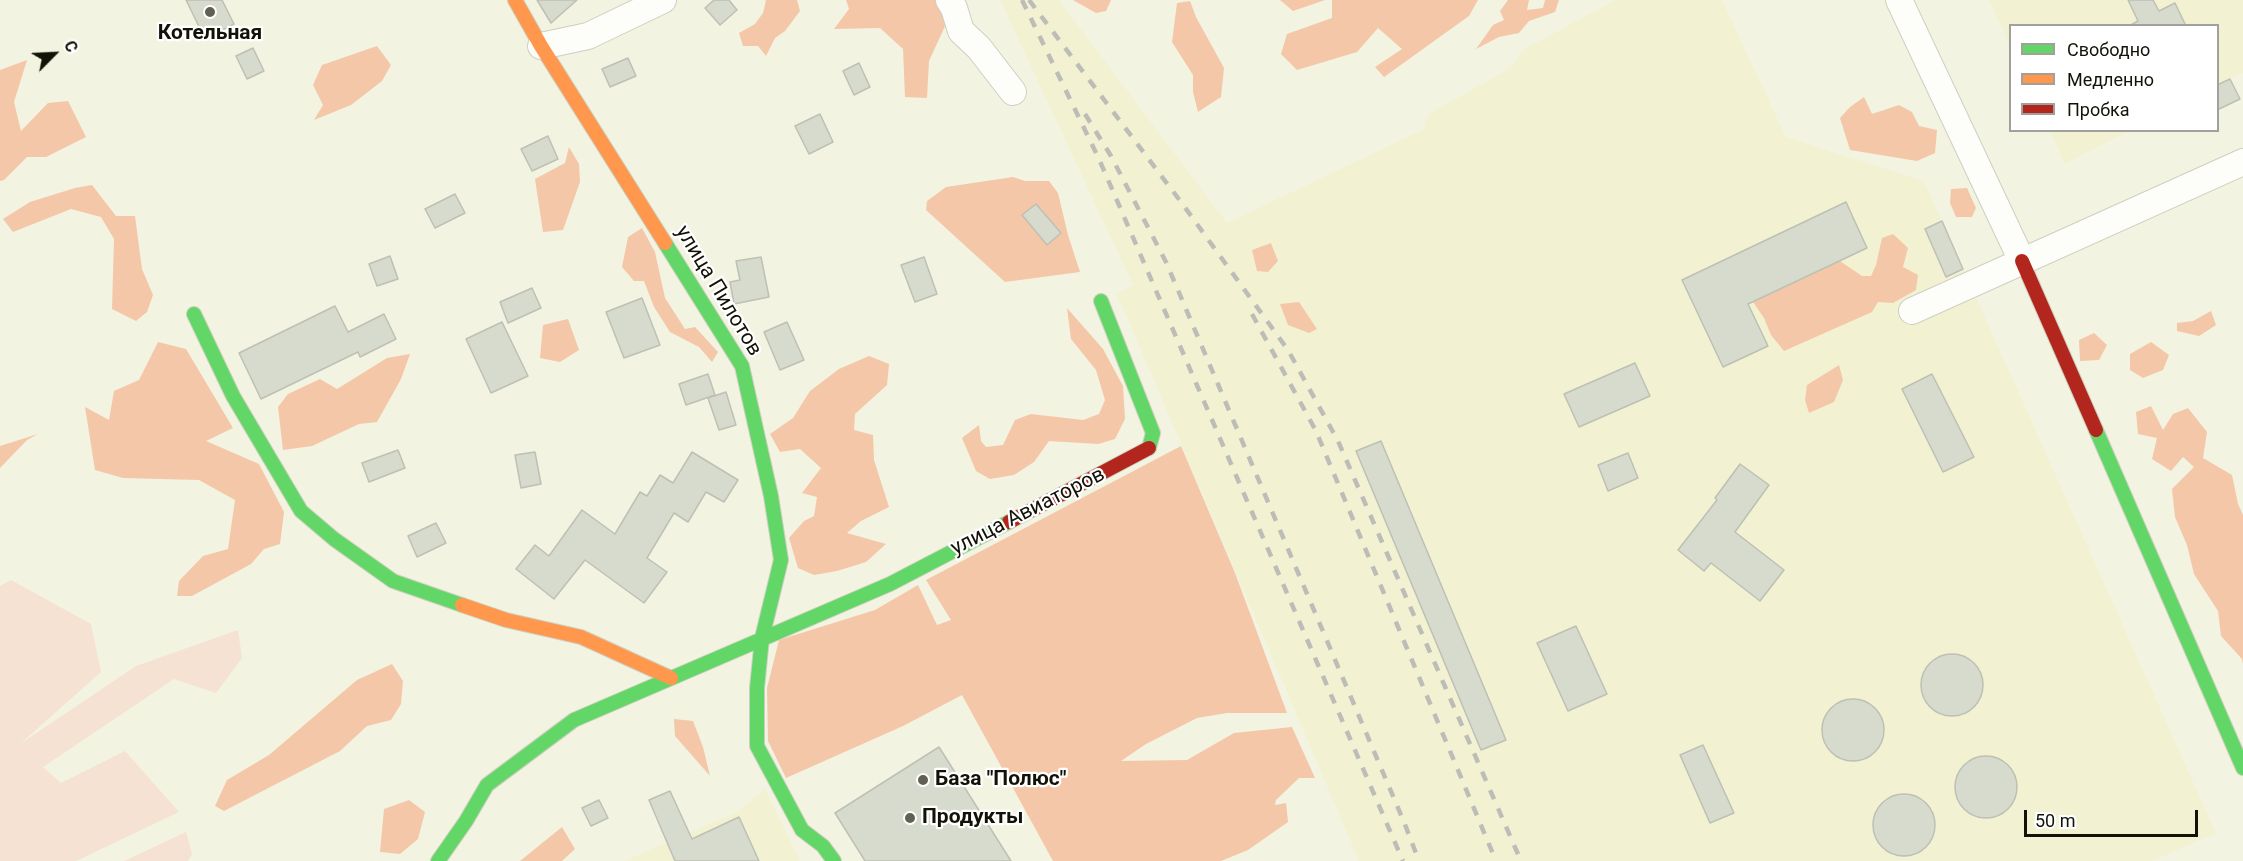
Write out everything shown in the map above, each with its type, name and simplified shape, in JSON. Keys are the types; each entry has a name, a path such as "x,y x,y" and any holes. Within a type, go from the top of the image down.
{"street":[{"name":"улица Пилотов","path":"515,0 541,46 742,366 771,496 782,560 762,638 757,690 758,746 802,830 823,846 834,861"},
{"path":"541,46 588,36 663,0"},
{"path":"949,0 961,31 979,48 1013,92"},
{"path":"1899,0 2022,261 2243,768"},
{"path":"1912,310 2243,162"},
{"name":"улица Авиаторов","path":"762,638 890,584 1150,447 1153,433 1101,302"},
{"path":"194,314 232,396 301,511 334,539 393,581 506,620 581,637 671,678"},
{"path":"438,861 466,821 487,785 574,720 762,638"}],"shaded area":[{"path":"766,0 797,0 800,11 785,31 775,38 766,56 758,46 743,46 739,33 755,24 763,13"},
{"path":"846,0 935,0 943,8 946,24 929,61 927,98 905,97 903,49 880,28 834,29 849,9"},
{"path":"1000,0 1059,0 1227,223 1424,129 1428,114 1509,69 1524,49 1616,0 1722,0 1786,137 1924,181 2216,833 2153,861 1359,861 1117,294 1133,285"},
{"path":"1073,0 1111,0 1106,11 1096,13"},
{"path":"1280,0 1325,0 1293,11"},
{"path":"1332,0 1478,0 1469,16 1384,77 1375,67 1402,49 1378,28 1357,52 1297,70 1281,54 1287,34 1332,18"},
{"path":"1508,0 1529,0 1527,10 1543,8 1545,0 1559,0 1555,12 1529,21 1519,33 1499,37 1476,49 1493,25 1504,20 1500,11"},
{"path":"1989,0 2243,0 2243,73 2219,85 2219,24 2009,24 2009,44"},
{"path":"1190,1 1196,17 1224,68 1221,97 1198,112 1193,92 1193,75 1172,42 1177,3"},
{"path":"377,46 391,65 382,81 351,105 314,120 323,105 313,85 322,65"},
{"path":"27,60 14,102 21,131 48,103 68,101 86,137 46,157 27,157 4,180 0,181 0,70"},
{"path":"1864,97 1872,114 1899,105 1912,112 1919,126 1937,130 1935,153 1917,161 1850,150 1840,118"},
{"path":"2050,132 2127,132 2065,164"},
{"path":"569,147 579,164 580,182 563,230 543,232 535,179 565,163"},
{"path":"1013,177 1025,181 1049,181 1058,193 1080,272 1005,282 926,210 927,201 946,187"},
{"path":"92,185 116,216 135,216 142,269 153,295 147,312 136,321 112,309 114,239 101,217 71,209 13,232 3,219 30,202"},
{"path":"1967,188 1976,208 1972,217 1956,217 1950,203 1951,189"},
{"path":"642,228 655,252 665,298 685,329 695,327 718,352 712,362 699,347 670,332 654,307 644,281 634,281 622,267 628,237"},
{"path":"1893,234 1908,248 1903,267 1918,275 1916,290 1893,303 1878,302 1872,312 1784,351 1771,335 1764,318 1753,302 1840,261 1862,276 1871,276 1882,238"},
{"path":"1271,243 1278,261 1268,272 1257,271 1252,250"},
{"path":"1299,302 1317,329 1309,333 1288,325 1280,304"},
{"path":"1067,308 1103,349 1123,386 1125,419 1115,439 1098,444 1049,441 1034,462 1014,475 990,479 976,471 962,438 979,425 981,441 986,447 1003,445 1015,420 1031,414 1083,420 1099,414 1105,400 1096,370 1071,339"},
{"path":"2211,311 2216,325 2199,336 2177,331 2177,323 2193,321"},
{"path":"568,319 579,350 560,362 540,358 543,325"},
{"path":"2094,333 2107,345 2099,360 2080,361 2079,340"},
{"path":"158,342 186,349 233,428 206,441 259,464 284,512 280,544 264,549 251,564 192,596 177,596 179,581 203,556 228,549 235,500 199,480 123,478 95,470 85,407 109,420 114,391 139,380"},
{"path":"2151,342 2169,355 2163,370 2143,378 2130,370 2130,354"},
{"path":"410,354 401,379 377,422 359,424 312,446 283,450 278,407 288,394 320,379 337,389 387,358"},
{"path":"869,356 889,364 887,385 855,414 854,430 873,435 874,460 889,507 861,521 847,533 886,544 866,562 814,575 798,568 789,538 804,521 814,516 817,497 802,493 821,468 800,449 780,452 770,434 793,418 810,391 839,369"},
{"path":"1839,365 1843,380 1834,402 1809,413 1805,400 1807,385"},
{"path":"2151,406 2163,430 2173,414 2188,408 2207,432 2203,458 2232,475 2238,504 2243,515 2243,664 2242,659 2221,636 2218,611 2194,574 2187,545 2175,517 2172,489 2194,467 2183,457 2171,471 2152,459 2157,438 2138,434 2136,412"},
{"path":"38,434 27,440 0,468 0,446"},
{"path":"1181,446 1235,573 1287,713 1227,713 1197,718 1146,744 1121,761 1187,760 1234,733 1292,727 1315,778 1299,778 1276,800 1275,805 1286,803 1288,822 1248,850 1221,861 1053,861 962,695 903,726 786,778 768,741 767,688 779,640 875,610 918,585 937,625 951,620 926,580"},
{"path":"11,580 91,624 101,672 20,744 136,666 238,630 242,658 216,693 174,679 43,767 61,783 125,751 179,812 76,861 0,861 0,586"},
{"path":"392,664 403,681 401,704 391,720 367,726 340,751 224,811 215,806 227,780 269,755 357,680"},
{"path":"674,719 693,721 703,747 710,776 675,736"},
{"path":"765,789 800,861 624,861 737,812"},
{"path":"409,800 425,812 418,839 400,854 380,852 384,809"},
{"path":"562,827 575,849 562,861 520,861"},
{"path":"186,832 192,854 188,861 124,861"}],"building":[{"name":"Котельная","path":"186,0 222,0 234,24 205,39"},
{"path":"537,0 577,0 551,23"},
{"path":"714,0 729,0 737,10 720,25 705,8"},
{"path":"2128,0 2153,0 2159,11 2175,3 2185,24 2133,24 2138,21"},
{"name":"Котельная","path":"253,48 264,71 247,79 236,56"},
{"path":"628,58 636,76 610,87 602,69"},
{"path":"859,63 870,87 854,95 843,71"},
{"path":"2230,79 2240,99 2219,109 2219,84"},
{"path":"820,114 833,142 809,154 795,126"},
{"path":"548,136 558,159 532,171 521,149"},
{"path":"455,194 465,213 435,228 425,209"},
{"path":"1846,202 1867,248 1748,304 1768,346 1723,367 1682,280"},
{"path":"1036,204 1061,233 1047,245 1022,215"},
{"path":"1942,221 1963,269 1946,277 1925,229"},
{"path":"390,256 398,279 377,286 369,264"},
{"path":"761,257 769,297 734,304 730,282 740,280 736,261"},
{"path":"924,257 937,294 915,302 901,265"},
{"path":"532,288 541,308 508,323 500,302"},
{"path":"642,298 660,345 624,358 606,312"},
{"path":"335,306 348,332 384,314 396,339 360,357 358,352 261,399 239,353"},
{"path":"502,322 528,376 491,393 466,339"},
{"path":"787,322 804,360 780,370 764,332"},
{"path":"1635,363 1650,396 1579,427 1564,394"},
{"path":"708,374 715,395 686,405 679,384"},
{"path":"1932,374 1974,457 1943,472 1902,389"},
{"path":"726,392 736,425 719,430 708,398"},
{"path":"1381,441 1506,740 1481,750 1356,451"},
{"path":"398,450 405,468 369,482 362,463"},
{"path":"535,452 541,484 521,488 515,455"},
{"path":"692,452 738,480 724,502 706,492 688,522 674,513 647,558 667,572 644,603 585,560 554,599 516,569 535,545 549,556 582,510 615,534 640,492 647,496 660,475 673,483"},
{"path":"1628,453 1638,478 1608,491 1598,465"},
{"path":"1740,464 1769,485 1735,532 1784,570 1760,601 1711,563 1704,571 1678,550 1717,500 1715,498"},
{"path":"436,523 446,543 417,557 408,536"},
{"path":"1576,626 1607,694 1568,711 1537,643"},
{"path":"1952,654 1969,659 1974,663 1978,668 1983,685 1978,702 1974,707 1969,711 1952,716 1935,711 1930,707 1926,702 1921,685 1926,668 1930,663 1935,659"},
{"path":"1853,699 1870,704 1875,708 1879,713 1884,730 1879,747 1875,752 1870,756 1853,761 1836,756 1831,752 1827,747 1822,730 1827,713 1831,708 1836,704"},
{"path":"1703,745 1734,813 1710,823 1680,755"},
{"name":"База \"Полюс\"","path":"939,747 1011,861 865,861 835,813"},
{"path":"1986,756 2003,761 2008,765 2012,770 2017,787 2012,804 2008,809 2003,813 1986,818 1969,813 1964,809 1960,804 1955,787 1960,770 1964,765 1969,761"},
{"path":"670,791 692,839 739,817 759,861 675,861 649,800"},
{"path":"1904,794 1921,799 1926,803 1930,808 1935,825 1930,842 1926,847 1921,851 1904,856 1887,851 1882,847 1878,842 1873,825 1878,808 1882,803 1887,799"},
{"path":"599,800 608,818 591,826 582,808"}],"railway":[{"path":"1022,0 1099,159 1403,861"},
{"path":"1029,0 1181,202 1288,350 1338,441 1521,861"},
{"path":"1085,114 1111,156 1166,262 1419,861"},
{"path":"1252,314 1316,431 1496,861"}],"traffic: fast":[{"path":"665,243 742,366 771,496 781,560 762,638 757,688 757,746 802,830 823,846 834,861"},
{"path":"1101,301 1153,433 1149,448"},
{"path":"194,314 233,396 301,511 334,539 393,581 462,605"},
{"path":"2096,430 2243,768"},
{"path":"438,861 466,821 487,785 574,720 890,584 1009,522"}],"traffic: slow":[{"path":"515,0 541,46 665,243"},
{"path":"462,605 506,620 581,637 671,678"}],"traffic: jam":[{"path":"2022,261 2096,430"},
{"path":"1009,522 1149,448"}],"place":[{"name":"Котельная","path":"210,12"},
{"name":"База \"Полюс\"","path":"923,780"},
{"name":"Продукты","path":"910,818"}]}
